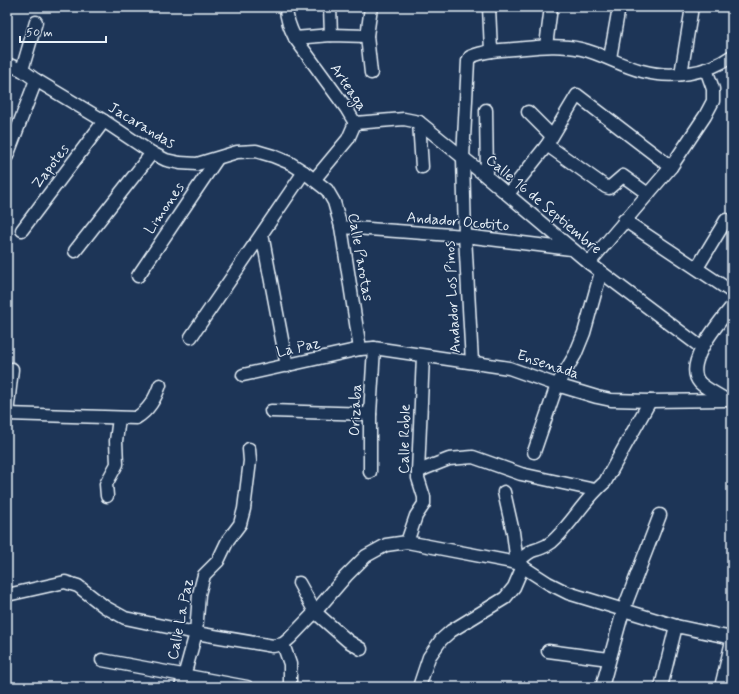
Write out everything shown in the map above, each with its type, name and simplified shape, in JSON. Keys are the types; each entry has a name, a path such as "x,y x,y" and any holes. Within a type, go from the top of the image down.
{"street":[{"name":"Arteaga","path":"286,7 289,26 346,108 354,124 348,139 314,180"},
{"path":"330,7 331,35"},
{"path":"371,7 367,36 372,73"},
{"path":"489,7 491,51 546,46 580,49 610,58 640,71 663,75 681,74 706,69 732,56"},
{"path":"546,46 551,7"},
{"path":"610,58 619,7"},
{"path":"681,74 692,7"},
{"path":"22,70 36,22"},
{"path":"296,38 331,35 367,36"},
{"name":"Andador Los Pinos","path":"472,362 465,236 463,158 468,61 470,57 491,51"},
{"name":"Jacarandas","path":"7,64 22,70 152,153 166,160 197,164 237,152 256,151 273,156 304,172 314,180"},
{"path":"589,263 624,220 671,167 705,116 713,101 713,89 706,69"},
{"path":"7,156 36,80"},
{"path":"508,194 550,140 576,95 671,167"},
{"path":"486,110 487,177"},
{"path":"528,112 550,140 606,187 611,187 623,176 648,194"},
{"path":"354,124 404,119 419,122 422,167"},
{"name":"Zapotes","path":"22,230 104,121"},
{"name":"Calle 16 de Septiembre","path":"419,122 508,194 571,249 702,348"},
{"path":"75,252 152,153"},
{"name":"Limones","path":"138,276 216,159"},
{"path":"191,337 304,172"},
{"name":"Calle Parotas","path":"314,180 327,190 334,202 341,227 360,349"},
{"path":"624,220 732,292"},
{"path":"697,268 726,220"},
{"name":"Andador Ocotito","path":"341,227 465,236 571,249"},
{"path":"262,234 287,366"},
{"path":"534,452 557,385 574,355 584,333 601,272"},
{"path":"729,402 700,383 694,373 696,362 702,348 732,306"},
{"name":"Ensenada","path":"360,349 374,348 510,368 557,385 611,400 729,402"},
{"name":"Orizaba","path":"370,472 370,414 374,348"},
{"name":"La Paz","path":"243,376 360,349"},
{"name":"Calle Roble","path":"407,542 416,516 424,504 424,497 418,478 423,356"},
{"path":"12,369 7,414 136,418 152,404 160,385"},
{"path":"419,687 429,657 441,640 451,631 505,598 514,587 520,564 525,555 544,547 555,540 595,490 605,482 650,401"},
{"path":"271,411 370,414"},
{"path":"107,496 106,484 117,464 116,441 119,418"},
{"name":"Calle La Paz","path":"183,681 196,633 199,594 204,575 218,561 228,540 240,524 244,509 250,461 249,449"},
{"path":"418,472 449,459 473,457 521,474 595,490"},
{"path":"504,492 520,564"},
{"path":"602,687 623,611 660,515"},
{"path":"7,595 65,582 78,586 105,607 125,618 196,633 273,646 283,644 315,612 346,576 366,556 386,546 407,542 520,564 548,583 568,593 676,626 732,638"},
{"path":"300,583 315,612 348,641 361,649"},
{"path":"661,687 676,626"},
{"path":"721,687 732,641"},
{"path":"283,644 290,664 290,687"},
{"path":"548,651 609,659"},
{"path":"102,660 183,681 247,687"}]}
